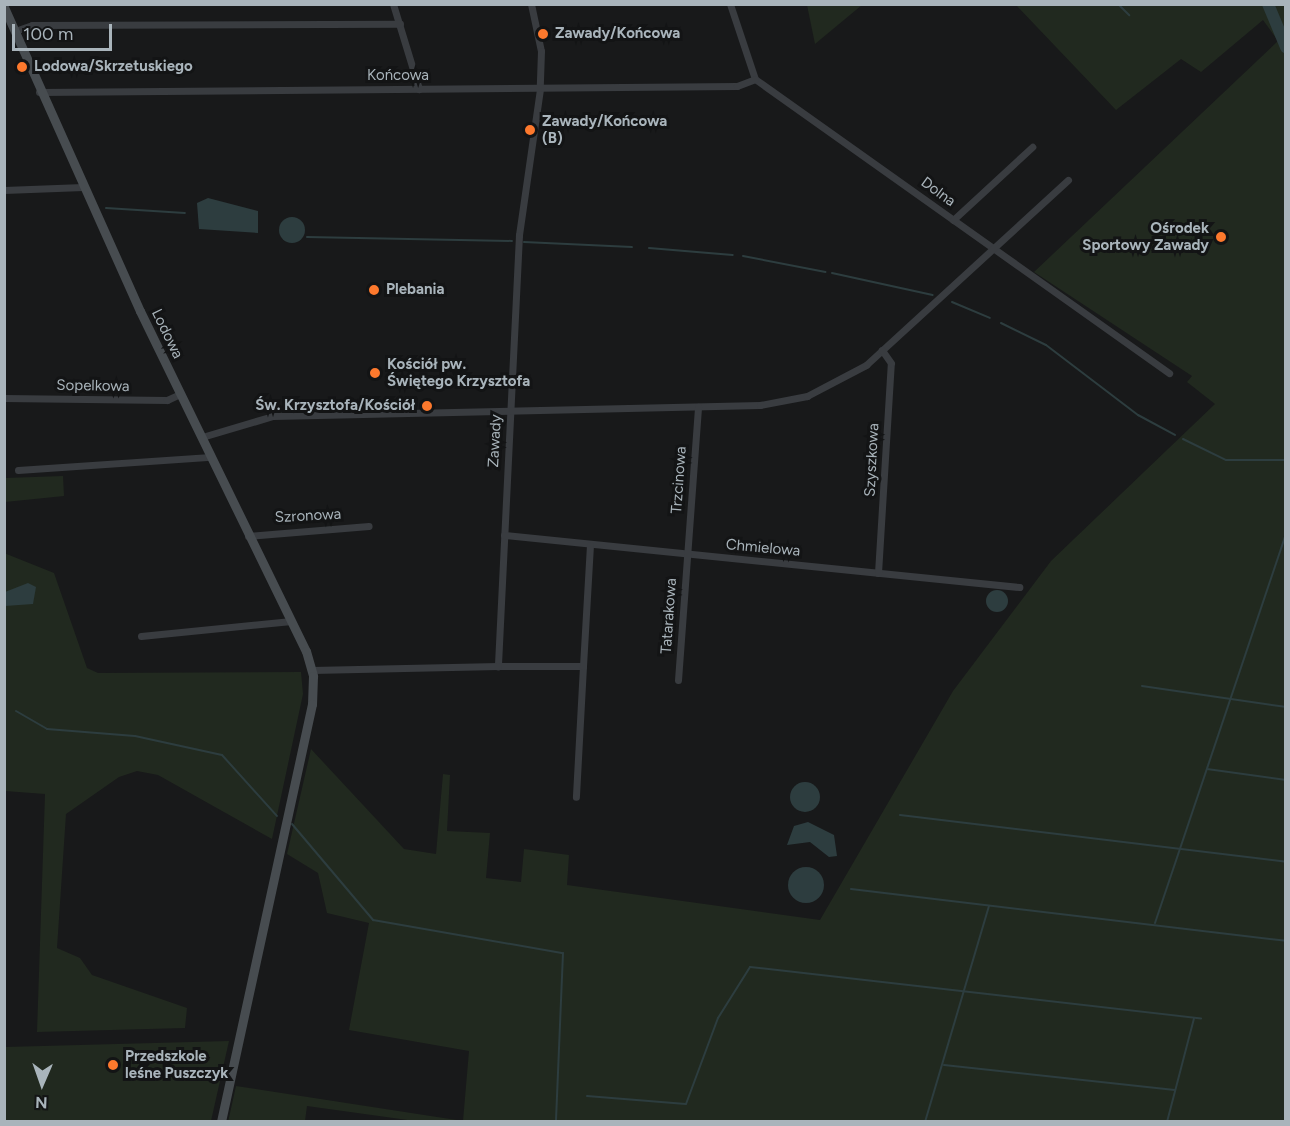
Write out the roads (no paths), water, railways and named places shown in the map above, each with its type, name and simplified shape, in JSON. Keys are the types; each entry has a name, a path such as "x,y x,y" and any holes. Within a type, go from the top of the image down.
{"street":[{"path":"393,4 419,89"},
{"name":"Zawady","path":"498,666 520,225 540,89 541,51 531,4"},
{"path":"730,4 755,79"},
{"name":"Lodowa","path":"4,7 39,92 83,187 312,669"},
{"path":"15,31 32,25 400,24"},
{"name":"Końcowa","path":"39,92 737,86 755,79"},
{"name":"Dolna","path":"755,79 1169,373"},
{"path":"953,220 1032,147"},
{"path":"202,437 273,416 760,405 807,396 851,375 882,350 1068,180"},
{"path":"4,190 83,187"},
{"name":"Szyszkowa","path":"878,573 891,363 882,350"},
{"name":"Sopelkowa","path":"4,398 167,400 180,394"},
{"name":"Trzcinowa","path":"687,555 698,407"},
{"path":"18,471 211,457"},
{"name":"Szronowa","path":"248,536 369,526"},
{"name":"Chmielowa","path":"504,535 1019,587"},
{"path":"576,797 590,544"},
{"name":"Tatarakowa","path":"678,681 687,555"},
{"path":"141,636 291,621"},
{"path":"221,1122 312,704 312,669 583,666"}],"waterway":[{"path":"1118,4 1129,15"},
{"path":"1268,4 1286,47"},
{"path":"106,208 185,213"},
{"path":"307,237 512,241"},
{"path":"524,242 632,247"},
{"path":"649,248 733,255"},
{"path":"743,256 825,272"},
{"path":"832,273 933,295"},
{"path":"952,302 990,318"},
{"path":"1001,323 1046,345 1138,415 1175,435"},
{"path":"1183,439 1226,460 1286,460"},
{"path":"1155,923 1286,533"},
{"path":"1142,686 1286,707"},
{"path":"16,711 47,729 135,736 222,755 277,816"},
{"path":"1207,769 1286,780"},
{"path":"900,815 1286,862"},
{"path":"292,824 373,920 563,953 556,1122"},
{"path":"851,889 1286,941"},
{"path":"925,1122 989,906"},
{"path":"587,1096 686,1104 718,1018 750,967 1201,1018"},
{"path":"1167,1122 1194,1018"},
{"path":"944,1065 1175,1090"}],"place":[{"name":"Zawady/Końcowa","path":"543,34"},
{"name":"Lodowa/Skrzetuskiego","path":"22,67"},
{"name":"Zawady/Końcowa (B)","path":"530,130"},
{"name":"Ośrodek Sportowy Zawady","path":"1221,237"},
{"name":"Plebania","path":"374,290"},
{"name":"Kościół pw. Świętego Krzysztofa","path":"375,373"},
{"name":"Św. Krzysztofa/Kościół","path":"427,406"},
{"name":"Przedszkole leśne Puszczyk","path":"113,1065"}]}
